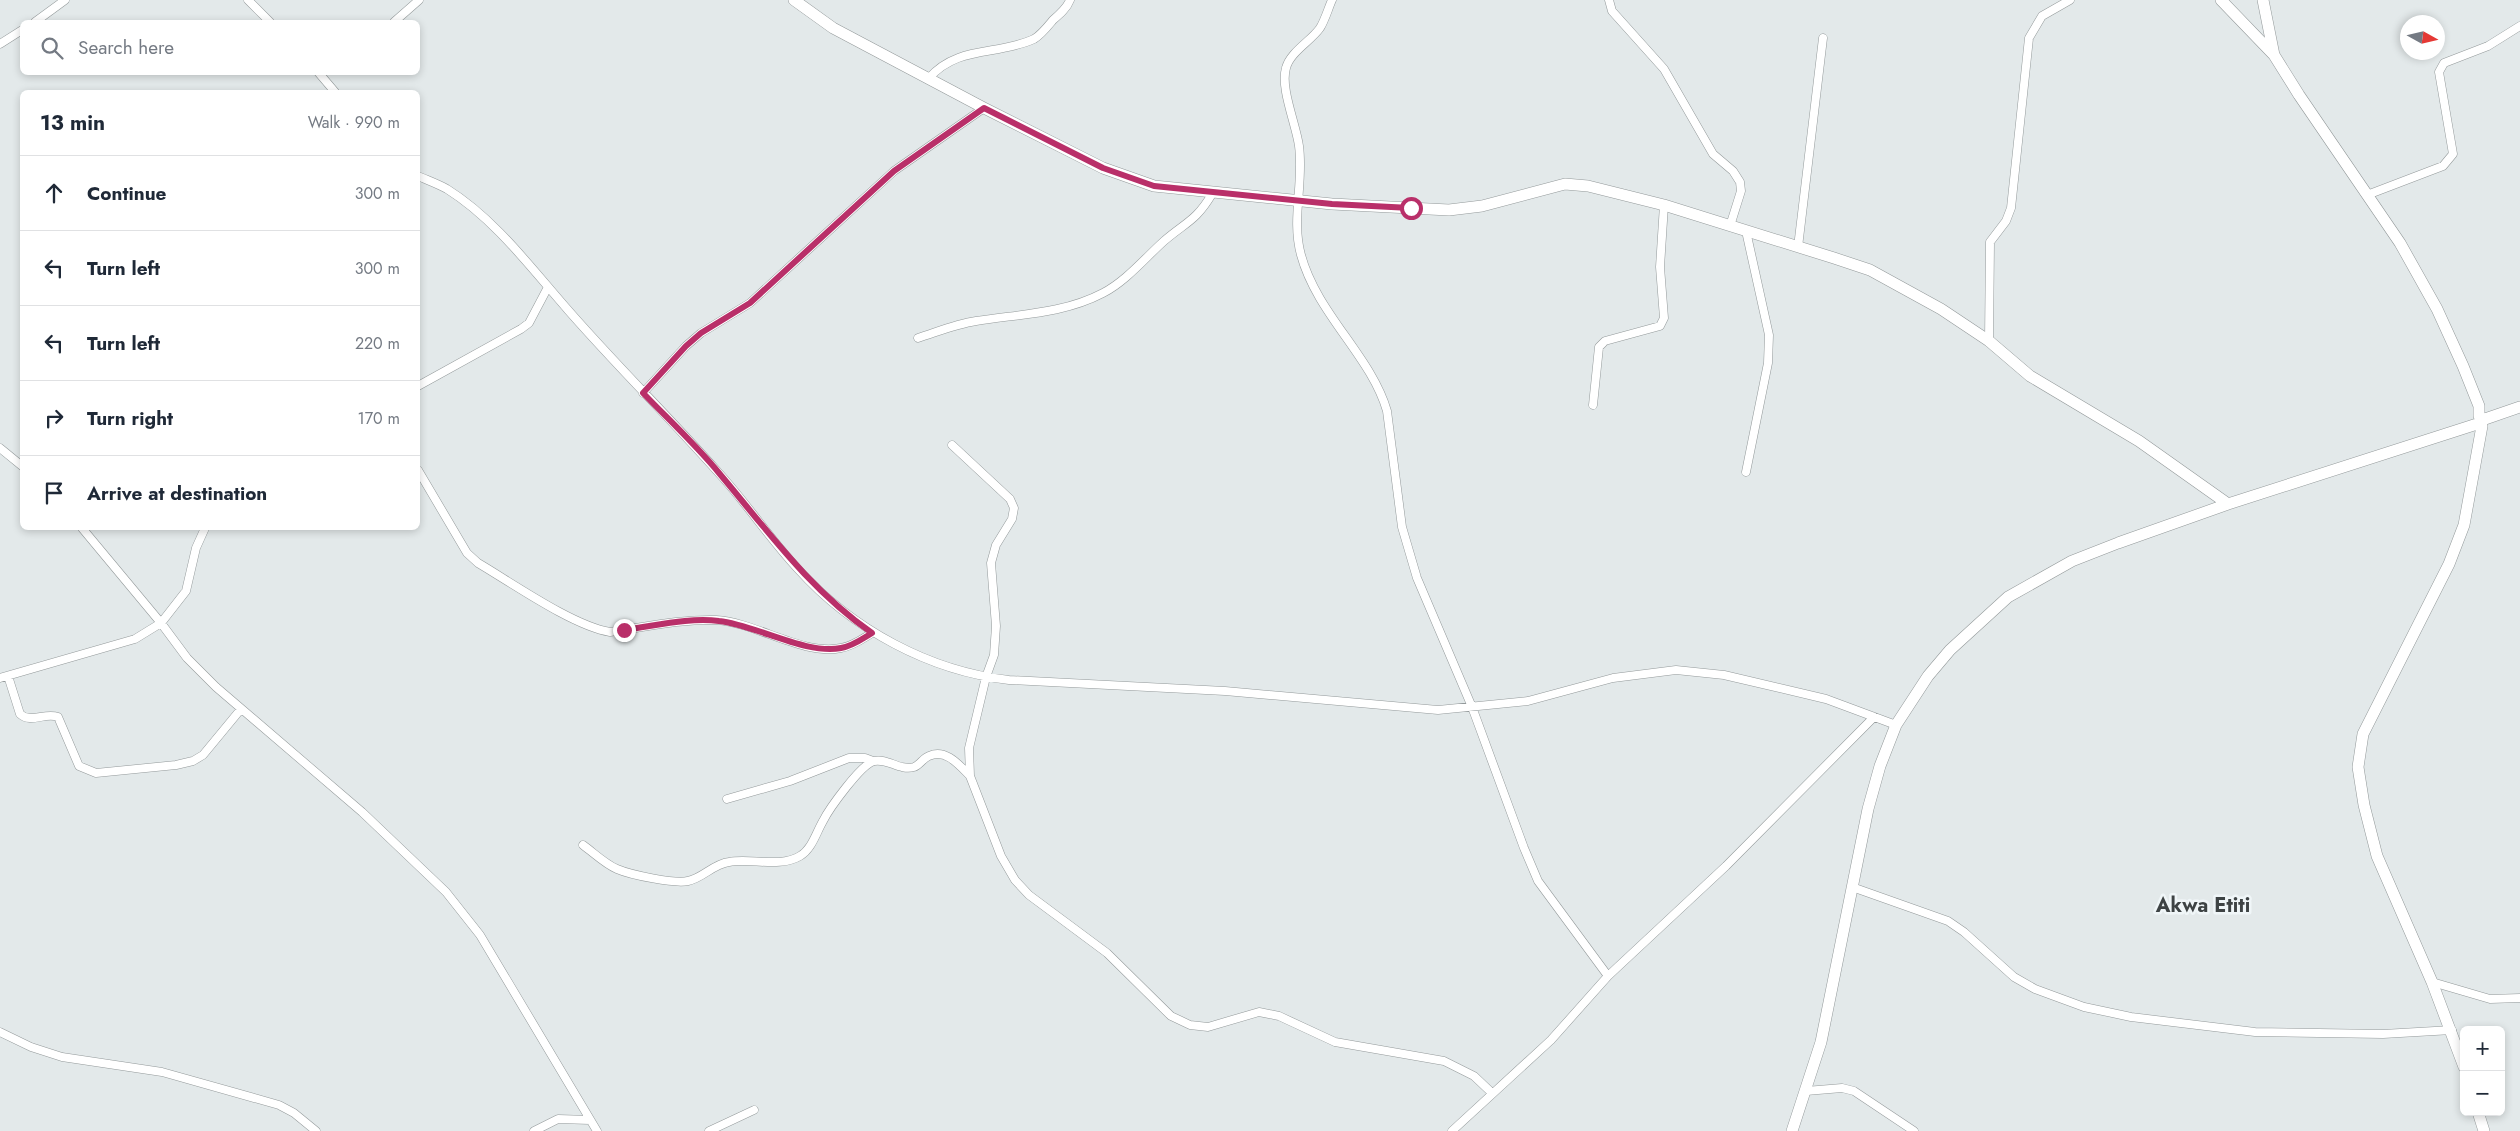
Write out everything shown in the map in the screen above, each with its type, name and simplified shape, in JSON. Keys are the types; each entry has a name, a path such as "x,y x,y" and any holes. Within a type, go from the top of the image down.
{"main road":[{"path":"794,0 833,28 984,108 1130,179 1154,186 1212,194 1298,201 1449,210 1482,206 1566,184 1588,186 1664,205 1870,270 1941,309 1989,341 2030,376 2139,441 2228,504"},
{"path":"2221,0 2274,55 2298,95 2400,242 2437,309 2478,406 2481,421 2468,508 2455,548 2425,613 2363,734 2359,750 2358,767 2364,805 2377,856 2432,982 2460,1055"},
{"path":"2263,0 2274,55"},
{"path":"1792,1131 1821,1042 1868,809 1880,766 1896,726 1928,676 1950,650 2008,597 2072,561 2228,504 2520,407"},
{"path":"2479,1116 2484,1131"}],"street":[{"path":"38,20 65,0"},
{"path":"248,0 268,20"},
{"path":"396,20 419,0"},
{"path":"929,78 940,66 957,57 997,51 1036,38 1065,9 1070,0"},
{"path":"1332,0 1320,27 1286,65 1284,76 1298,138 1302,167 1297,234 1302,257 1326,311 1382,394 1388,411 1402,527 1417,578 1472,707 1538,881 1608,976"},
{"path":"1609,0 1612,11 1664,68 1713,154 1733,172 1740,182 1741,191 1730,226"},
{"path":"1989,341 1990,242 2006,221 2012,208 2029,38 2042,16 2070,0"},
{"path":"2368,195 2443,166 2450,160 2453,154 2439,72 2444,63 2488,46 2520,26"},
{"path":"0,44 20,31"},
{"path":"1798,246 1823,38"},
{"path":"321,75 333,90"},
{"path":"643,393 686,346 701,333 750,303 894,171 984,108"},
{"path":"420,177 446,188 503,236 643,393 718,471 798,570 846,615 872,633 938,662 986,677 1224,692 1438,710 1528,700 1613,678 1676,670 1724,675 1826,700 1896,726"},
{"path":"918,338 962,324 1064,308 1103,293 1118,284 1165,240 1191,222 1203,210 1212,194"},
{"path":"1593,405 1599,347 1605,341 1660,326 1664,318 1660,267 1664,205"},
{"path":"1746,230 1769,334 1768,363 1746,472"},
{"path":"420,385 521,329 528,323 548,287"},
{"path":"952,445 1010,499 1014,508 1012,519 996,545 991,563 996,626 994,654 986,677 969,748 970,776 1002,856 1015,880 1029,895 1107,953 1170,1016 1190,1024 1208,1027 1259,1012 1279,1016 1335,1042 1444,1061 1474,1076 1492,1093"},
{"path":"0,448 20,464"},
{"path":"420,473 467,553 478,563 580,622 600,630 610,632 690,621 716,620 732,622 807,646 839,649 850,646 872,633"},
{"path":"84,530 161,622 187,658 216,687 362,812 446,892 480,935 597,1131"},
{"path":"204,530 196,548 186,591 161,622 135,639 4,677 20,714 29,718 52,715 58,717 79,766 96,773 176,765 193,761 203,755 241,709"},
{"path":"1452,1131 1551,1040 1608,976 1726,866 1874,718"},
{"path":"727,799 790,781 849,758 865,758 886,762 904,769 917,766 929,755 942,755 956,761 970,776"},
{"path":"583,845 617,869 687,882 699,877 719,864 729,861 787,860 800,856 808,849 829,812 864,766 873,761"},
{"path":"1852,887 1948,921 1964,932 2014,978 2035,989 2084,1007 2131,1017 2255,1032 2383,1034 2452,1030"},
{"path":"2432,982 2490,999 2520,998"},
{"path":"0,1032 31,1047 62,1057 162,1072 279,1105 294,1113 316,1131"},
{"path":"1806,1091 1842,1088 1854,1091 1914,1131"},
{"path":"709,1131 754,1110"},
{"path":"534,1131 558,1119 590,1120"}],"district":[{"name":"Akwa Etiti","path":"2203,905"}],"route":[{"path":"624,630 690,621 716,620 732,622 807,646 839,649 850,646 872,633 846,615 798,570 718,471 643,393 686,346 701,333 750,303 757,294 857,207 894,171 984,108 1103,168 1154,186 1212,194 1332,204 1411,208"}]}
